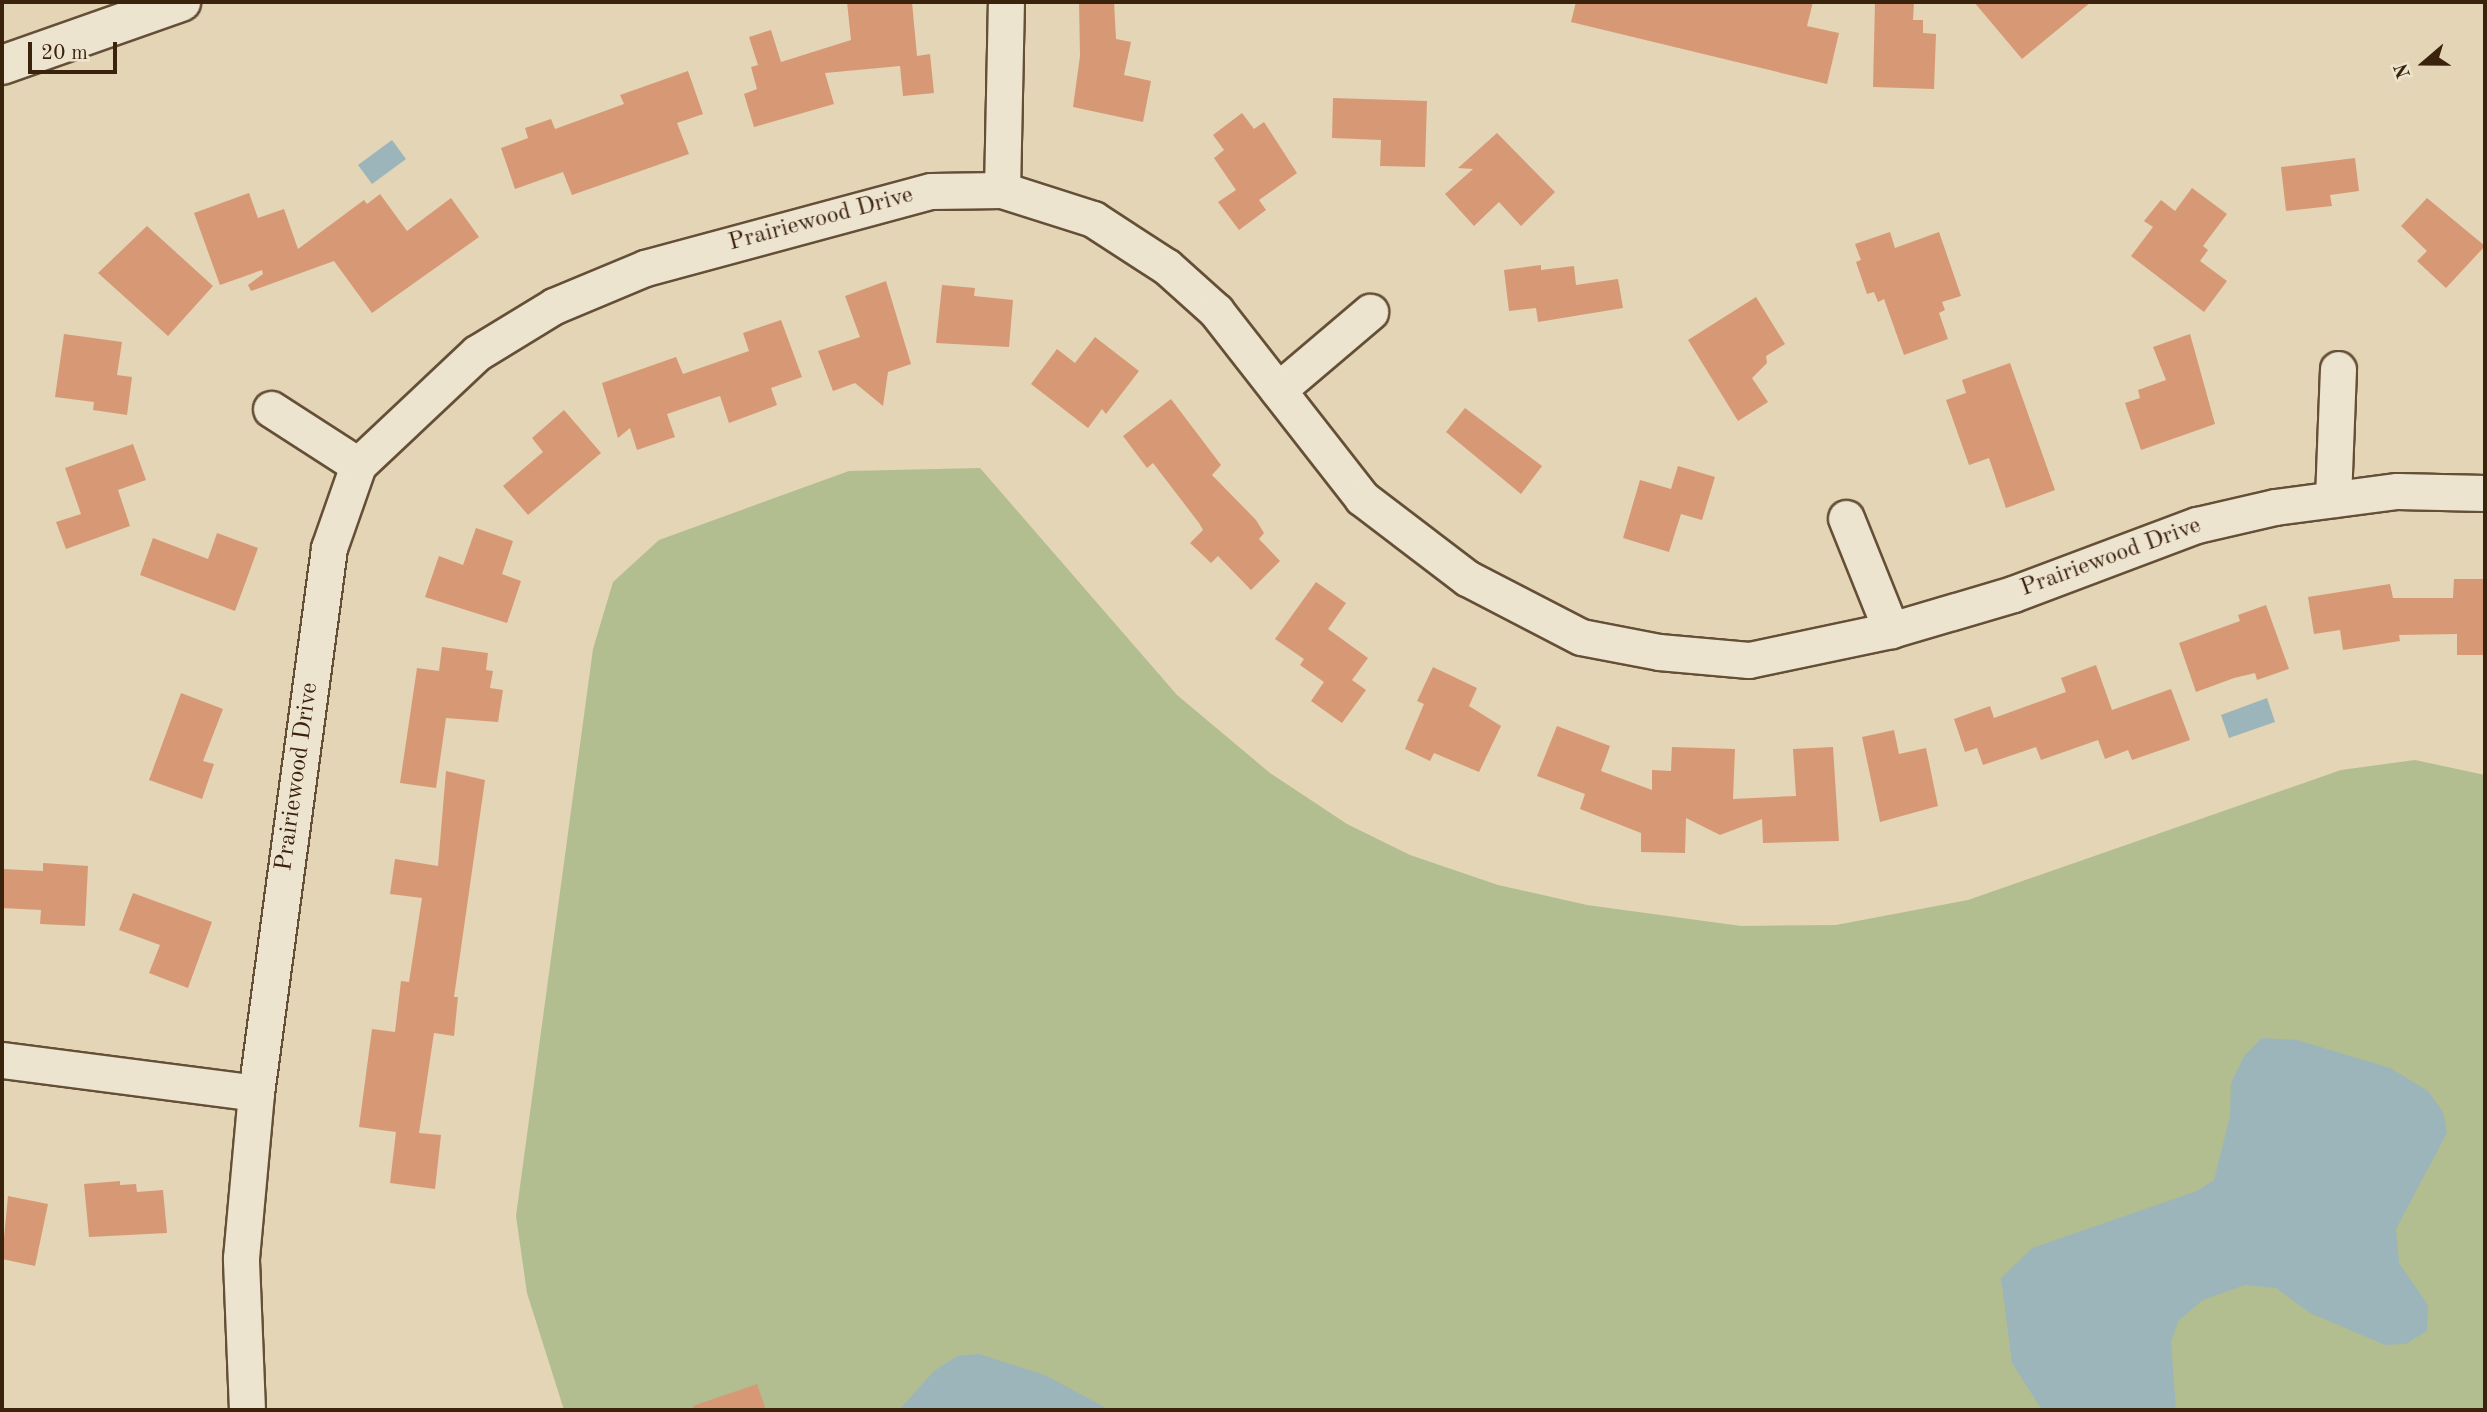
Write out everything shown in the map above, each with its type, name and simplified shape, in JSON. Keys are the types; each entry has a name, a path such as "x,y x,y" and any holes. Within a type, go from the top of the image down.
{"main road":[{"path":"2,65 181,2"}],"street":[{"path":"1002,190 1006,2"},
{"name":"Prairiewood Drive","path":"247,1410 241,1258 256,1093 329,548 358,466 477,353 554,306 645,268 814,219 931,191 1002,190 1093,219 1167,267 1216,311 1362,498 1467,578 1581,638 1659,652 1749,660 1891,629 2013,594 2197,525 2275,507 2397,491 2485,493"},
{"path":"1278,390 1370,312"},
{"path":"2333,499 2338,369"},
{"path":"271,409 358,466"},
{"path":"1846,519 1891,629"},
{"path":"2,1060 256,1093"}],"green space":[{"path":"980,468 1177,695 1270,773 1347,824 1410,855 1498,885 1587,905 1741,926 1836,925 1968,900 2341,770 2415,760 2485,775 2485,1410 564,1410 527,1293 516,1216 593,649 613,582 659,540 849,471"}],"water":[{"path":"392,140 406,159 372,184 358,165"},
{"path":"2267,698 2275,722 2229,738 2221,715"},
{"path":"2262,1038 2297,1040 2390,1068 2428,1091 2443,1112 2447,1133 2396,1229 2399,1263 2428,1305 2427,1331 2406,1344 2385,1345 2310,1313 2276,1288 2245,1285 2203,1300 2179,1320 2171,1341 2176,1410 2042,1410 2012,1363 2001,1278 2032,1248 2197,1191 2214,1180 2230,1116 2231,1083 2244,1056"},
{"path":"979,1354 1045,1375 1110,1410 899,1410 934,1371 957,1356"}],"building":[{"path":"847,2 912,2 917,56 930,54 934,93 903,96 900,66 825,73 834,104 754,127 744,94 757,89 751,67 758,65 749,37 771,30 781,62 851,40"},
{"path":"1079,2 1114,2 1116,39 1131,42 1124,75 1151,81 1143,122 1073,107 1080,56"},
{"path":"1576,2 1813,2 1807,26 1839,33 1827,84 1571,22"},
{"path":"1875,2 1914,2 1913,20 1923,20 1923,33 1936,34 1934,89 1873,87"},
{"path":"1974,2 2091,2 2022,59"},
{"path":"688,71 703,114 677,123 689,154 572,195 563,172 515,189 501,148 528,138 525,128 551,119 555,129 624,104 620,95"},
{"path":"1333,98 1427,101 1425,167 1380,166 1381,140 1332,138"},
{"path":"1242,113 1254,129 1264,122 1297,173 1259,200 1266,210 1239,230 1218,202 1236,190 1214,158 1224,150 1213,135"},
{"path":"1497,133 1555,192 1521,226 1499,202 1474,226 1445,194 1473,169 1458,168"},
{"path":"2355,158 2359,191 2330,195 2332,206 2286,211 2281,167"},
{"path":"2192,188 2227,214 2203,246 2208,250 2200,261 2227,281 2204,312 2131,256 2153,227 2144,221 2161,200 2175,211"},
{"path":"249,193 258,218 284,209 298,249 364,200 367,204 380,194 407,231 451,198 479,237 372,313 334,261 251,291 248,285 263,274 262,270 220,285 194,213"},
{"path":"2427,198 2485,246 2446,288 2417,261 2427,251 2401,226"},
{"path":"147,226 213,286 168,336 98,273"},
{"path":"1890,232 1895,248 1939,232 1961,296 1942,302 1945,310 1939,313 1948,339 1904,355 1884,299 1878,302 1874,292 1867,294 1856,262 1861,260 1855,244"},
{"path":"1541,265 1541,270 1574,266 1576,285 1618,279 1623,308 1538,322 1536,308 1509,311 1504,270"},
{"path":"886,281 911,364 888,372 883,406 855,383 833,391 818,351 860,337 845,296"},
{"path":"942,285 975,288 974,296 1013,300 1009,347 936,343"},
{"path":"1756,297 1785,344 1766,356 1767,363 1752,378 1768,402 1738,421 1688,340"},
{"path":"781,320 802,377 771,388 777,405 729,423 720,396 667,414 675,437 637,450 630,428 618,438 602,383 676,357 683,374 749,351 743,333"},
{"path":"64,334 122,342 117,375 132,377 127,415 93,410 94,402 55,397"},
{"path":"2190,334 2215,424 2141,450 2125,403 2140,398 2138,390 2166,380 2153,347"},
{"path":"1095,337 1139,371 1106,414 1102,409 1088,428 1031,384 1057,349 1075,363"},
{"path":"2010,363 2055,490 2006,508 1989,458 1969,465 1946,400 1966,393 1962,380"},
{"path":"1171,399 1221,465 1212,475 1256,520 1264,533 1259,539 1280,561 1251,590 1218,556 1211,563 1190,543 1203,530 1199,523 1153,463 1147,468 1123,436"},
{"path":"1465,408 1542,466 1521,494 1446,432"},
{"path":"564,410 601,453 528,515 503,486 543,452 532,438"},
{"path":"133,444 146,480 118,490 130,526 66,549 56,522 81,514 65,468"},
{"path":"1678,466 1715,477 1702,520 1681,514 1669,552 1623,538 1640,480 1671,489"},
{"path":"476,528 513,541 502,574 521,581 507,623 425,597 439,556 463,565"},
{"path":"217,533 258,548 235,611 140,575 153,538 208,559"},
{"path":"2454,579 2485,579 2485,655 2457,655 2457,634 2399,635 2400,641 2343,650 2340,630 2314,634 2308,597 2390,584 2393,598 2453,598"},
{"path":"1316,582 1346,603 1328,629 1368,658 1352,680 1366,690 1342,723 1311,701 1324,682 1300,665 1304,659 1275,639"},
{"path":"2266,605 2289,669 2257,680 2255,673 2234,678 2196,692 2179,643 2240,621 2238,615"},
{"path":"442,647 488,653 486,670 493,671 490,688 503,690 498,722 446,718 436,788 400,783 417,668 439,671"},
{"path":"2096,665 2112,710 2171,689 2190,740 2132,760 2128,750 2105,759 2098,740 2041,760 2036,747 1983,765 1977,748 1965,752 1954,719 1990,706 1994,718 2066,692 2061,678"},
{"path":"1433,667 1477,688 1469,706 1501,726 1479,772 1434,753 1430,761 1405,749 1424,704 1417,701"},
{"path":"181,693 223,709 203,761 214,764 202,799 149,780"},
{"path":"1557,726 1610,746 1601,771 1652,790 1652,770 1671,771 1672,747 1735,749 1733,799 1796,796 1793,749 1833,747 1839,841 1763,843 1762,819 1720,835 1686,818 1685,853 1641,852 1641,833 1580,809 1585,794 1537,776"},
{"path":"1894,730 1899,754 1926,748 1938,806 1880,822 1862,737"},
{"path":"446,771 485,780 454,997 458,997 454,1036 434,1033 419,1133 441,1135 435,1189 390,1183 396,1132 359,1127 372,1029 395,1032 401,981 409,982 422,898 390,894 395,859 438,866"},
{"path":"43,863 88,866 85,926 40,924 41,910 2,908 3,869 43,871"},
{"path":"133,893 212,922 188,988 149,973 160,945 119,930"},
{"path":"120,1181 120,1185 136,1184 137,1192 163,1190 167,1233 89,1237 84,1184"},
{"path":"8,1196 48,1204 35,1266 2,1259"},
{"path":"757,1384 766,1410 694,1410 693,1406"}]}
